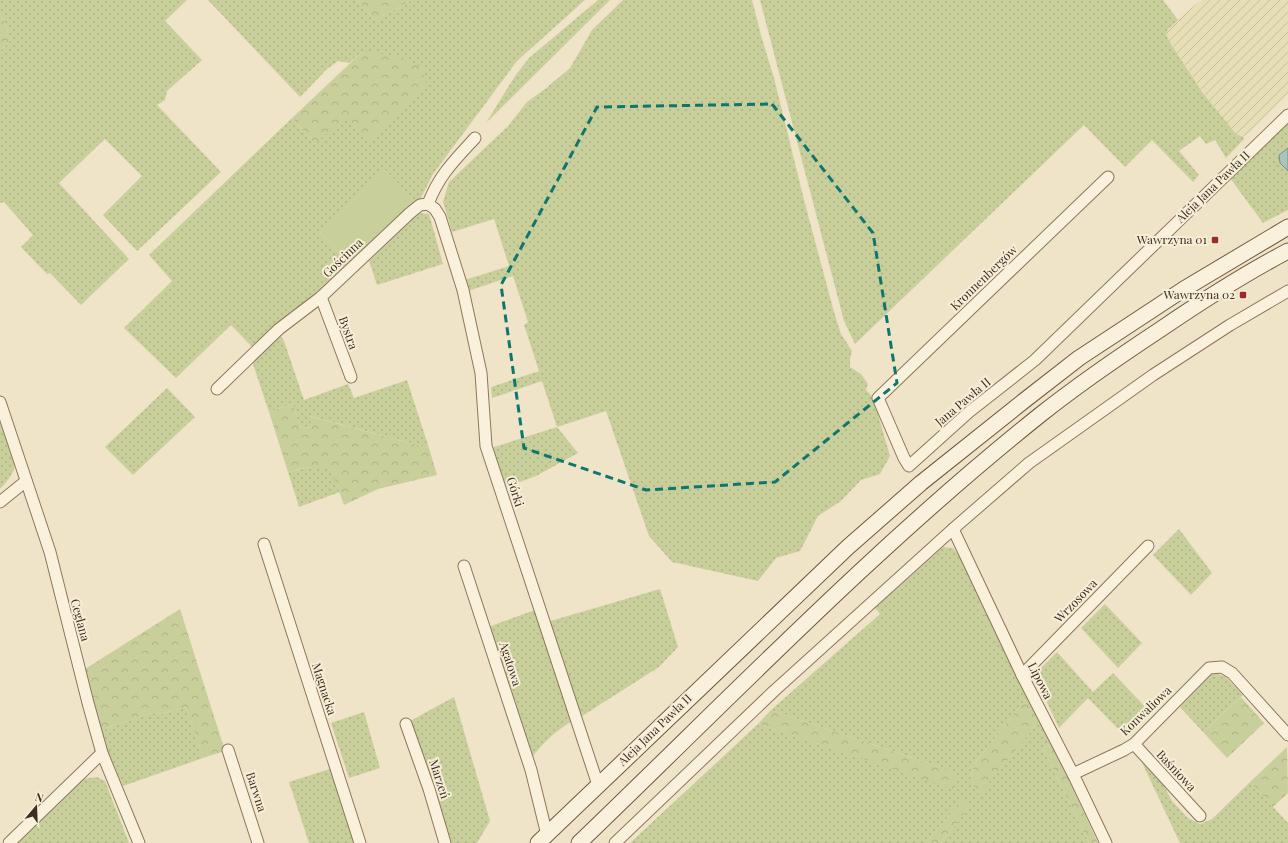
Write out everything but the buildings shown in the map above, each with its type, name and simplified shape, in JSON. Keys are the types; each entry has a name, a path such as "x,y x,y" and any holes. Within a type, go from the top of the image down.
{"main road":[{"name":"Aleja Jana Pawła II","path":"542,839 848,547 921,483 1024,400 1073,363 1184,289 1288,227"},
{"path":"579,843 743,684 933,504 1041,415 1101,369 1210,296 1288,251"}],"street":[{"name":"Aleja Jana Pawła II","path":"1035,360 1288,115"},
{"path":"428,204 442,175 475,138"},
{"name":"Kronnenbergów","path":"910,466 904,458 878,398 1108,177"},
{"name":"Gościnna","path":"217,389 279,330 321,297 410,213 420,205 428,204"},
{"name":"Górki","path":"428,204 435,209 440,217 463,290 481,373 486,446 598,785"},
{"path":"615,843 774,691 953,529 1029,463 1153,375 1230,325 1288,291"},
{"name":"Bystra","path":"321,297 351,377"},
{"name":"Jana Pawła II","path":"910,466 969,412 1035,360"},
{"name":"Ceglana","path":"0,402 50,552 102,753 139,843"},
{"path":"0,502 26,481"},
{"name":"Lipowa","path":"953,529 1022,675 1073,774 1106,843"},
{"name":"Magnacka","path":"264,544 360,843"},
{"name":"Wrzosowa","path":"1022,675 1148,546"},
{"name":"Agatowa","path":"464,566 531,770 542,839"},
{"name":"Konwaliowa","path":"1073,774 1134,744 1209,668 1222,667 1232,673 1288,735"},
{"name":"Marzeń","path":"406,724 430,789 444,843"},
{"name":"Baśniowa","path":"1134,744 1200,816"},
{"name":"Barwna","path":"228,750 258,843"},
{"path":"9,843 102,753"}],"highlighted area":[{"path":"772,104 873,233 897,383 775,482 646,490 524,448 501,285 597,107"}],"shaded area":[{"path":"1201,0 1288,0 1288,94 1249,133 1243,137 1236,134 1202,92 1166,34 1172,24"}],"green space":[{"path":"0,0 187,0 165,21 202,60 167,91 165,100 157,105 221,172 137,251 103,215 142,176 105,139 59,183 129,259 81,305 50,273 47,274 21,247 33,235 4,202 0,203 0,51 11,40 3,18 0,15"},
{"path":"208,0 356,0 375,20 412,0 585,0 517,61 433,174 421,198 416,202 385,170 320,233 350,264 328,285 253,348 231,325 176,378 124,328 172,281 149,255 292,118 315,144 363,51 349,63 338,61 327,69 300,97"},
{"path":"356,0 412,0 375,20"},
{"path":"598,0 610,0 486,123 515,76 529,58"},
{"path":"623,0 752,0 774,78 804,200 834,312 841,334 852,351 850,367 861,374 868,384 866,390 873,397 890,456 880,474 861,480 841,501 818,516 800,551 776,558 758,581 672,562 649,536 606,411 557,427 542,381 492,398 491,387 539,371 524,325 528,322 513,276 468,291 465,280 509,266 494,219 452,232 443,202 449,182 508,126 527,102 570,68 592,30"},
{"path":"760,0 1163,0 1178,20 1168,29 1166,34 1169,41 1202,92 1236,134 1244,139 1226,158 1215,140 1206,144 1200,136 1179,151 1199,175 1193,182 1152,140 1125,167 1084,125 855,344 844,321"},
{"path":"0,15 3,18 11,40 0,51"},
{"path":"363,51 402,57 423,69 427,86 367,142 345,117 315,144 292,118"},
{"path":"1288,120 1288,210 1263,223 1230,178"},
{"path":"385,170 416,202 350,264 320,233"},
{"path":"418,213 429,214 443,264 377,285 369,261"},
{"path":"279,333 284,341 304,400 348,384 354,398 407,380 429,448 310,416 312,427 300,428 293,404 269,412 252,361"},
{"path":"167,388 195,417 133,475 105,447"},
{"path":"293,404 300,428 312,427 309,416 429,448 437,475 378,489 344,505 331,470 315,467 288,472 269,412"},
{"path":"0,419 15,464 11,475 0,489"},
{"path":"557,427 578,453 536,476 504,488 491,448"},
{"path":"315,466 324,467 331,470 340,492 299,507 288,472"},
{"path":"1179,529 1212,573 1191,595 1153,555"},
{"path":"943,547 953,548 958,554 983,603 978,606 993,638 999,636 1028,696 975,763 972,772 972,783 979,794 1034,728 1041,722 1052,744 1043,749 1089,843 941,843 968,808 960,802 925,843 630,843 758,724 954,788 943,768 771,710 880,614 875,608"},
{"path":"660,589 678,647 659,667 579,718 547,622"},
{"path":"983,603 999,636 993,639 978,606"},
{"path":"1105,604 1142,643 1118,668 1081,628"},
{"path":"180,609 225,751 203,758 186,707 160,714 152,713 107,728 101,733 85,669"},
{"path":"535,610 572,721 550,738 531,759 488,627"},
{"path":"1057,652 1093,692 1113,673 1151,713 1127,738 1088,698 1059,728 1034,675"},
{"path":"1213,673 1225,676 1243,695 1203,732 1180,707"},
{"path":"1028,696 1041,722 1034,728 979,795 972,783 972,772 975,763"},
{"path":"454,697 490,821 477,843 448,843 433,787 410,721"},
{"path":"1241,697 1264,723 1227,758 1203,732"},
{"path":"186,707 203,758 123,786 101,733 107,728 152,713 160,714"},
{"path":"771,710 943,768 952,773 957,782 954,789 758,724"},
{"path":"364,712 380,768 349,778 331,723"},
{"path":"1052,744 1098,843 1089,843 1043,749"},
{"path":"1287,747 1288,793 1273,807 1250,782"},
{"path":"1137,752 1163,784 1172,801 1188,818 1200,824 1212,819 1250,782 1288,823 1288,843 1180,843"},
{"path":"333,768 357,843 309,843 289,782"},
{"path":"97,777 105,781 129,843 13,843 76,780"},
{"path":"961,797 968,808 941,843 925,843 955,809"}],"water":[{"path":"1288,148 1288,171 1280,163 1279,155"}],"place":[{"name":"Wawrzyna 01","path":"1215,240"},
{"name":"Wawrzyna 02","path":"1243,295"}]}
